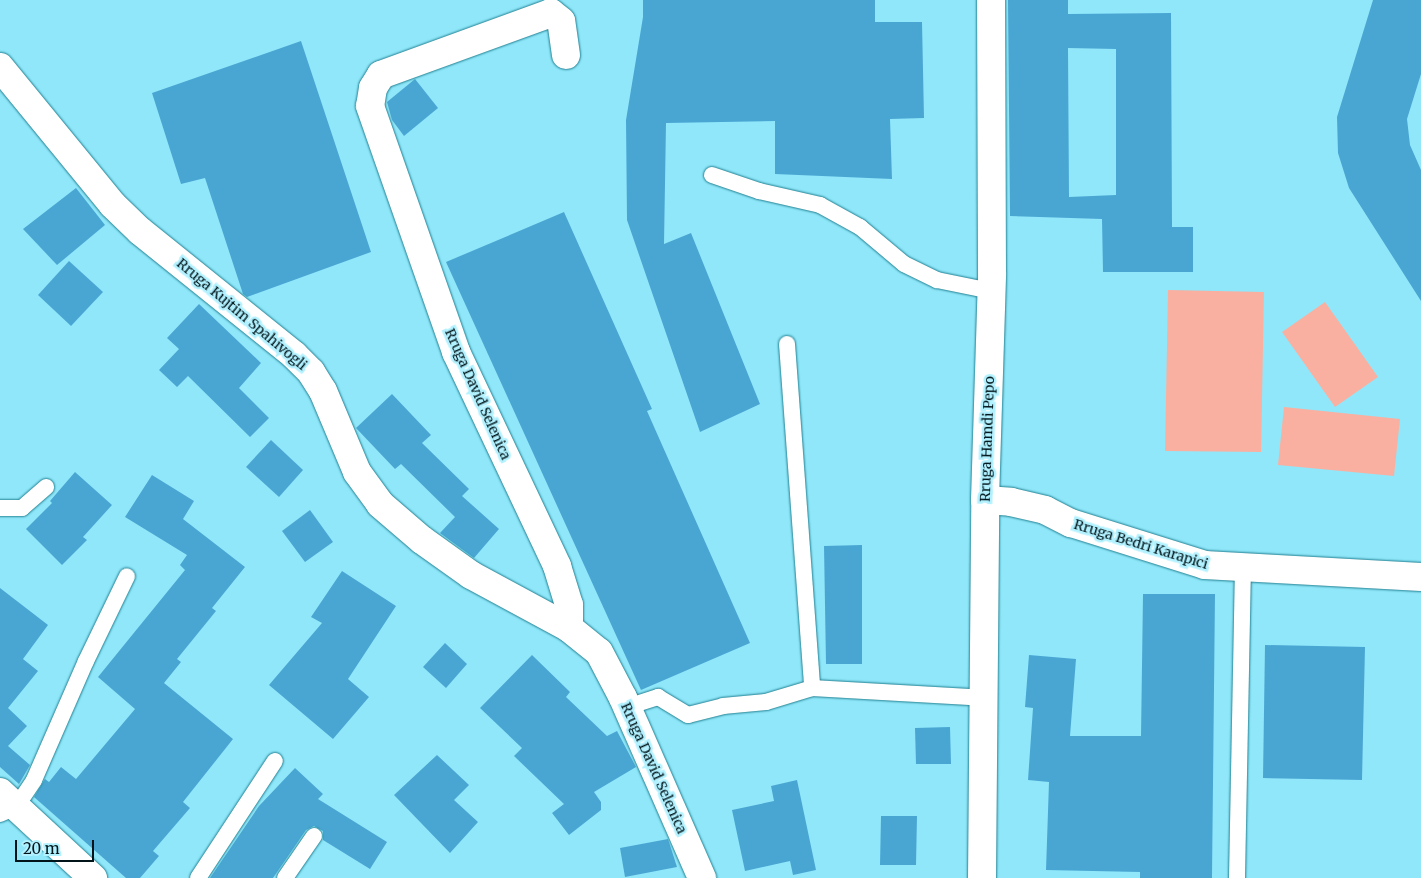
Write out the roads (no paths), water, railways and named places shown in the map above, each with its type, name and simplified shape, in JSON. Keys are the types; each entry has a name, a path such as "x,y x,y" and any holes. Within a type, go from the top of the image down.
{"street":[{"name":"Rruga Hamdi Pepo","path":"982,878 985,500 992,290 991,0"},
{"name":"Rruga David Selenica","path":"566,55 561,21 552,13 381,75 373,88 370,106 456,352 557,566 570,605 569,628 599,652 609,669 702,878"},
{"name":"Rruga Kujtim Spahivogli","path":"0,66 113,205 140,231 294,355 311,372 323,391 357,472 380,504 422,540 471,575 569,628"},
{"name":"Rruga Bedri Karapici","path":"985,500 1011,502 1045,510 1070,523 1205,565 1421,577"},
{"path":"5,805 93,878"}],"lane":[{"path":"712,175 759,191 820,204 860,226 904,264 937,280 992,290"},
{"path":"788,344 812,688"},
{"path":"0,508 22,508 46,487"},
{"path":"1237,878 1243,568"},
{"path":"5,805 34,780 86,661 127,576"},
{"path":"626,708 658,697 688,715 723,706 766,702 812,688 983,698"},
{"path":"198,878 275,761"},
{"path":"285,878 314,836"}]}
